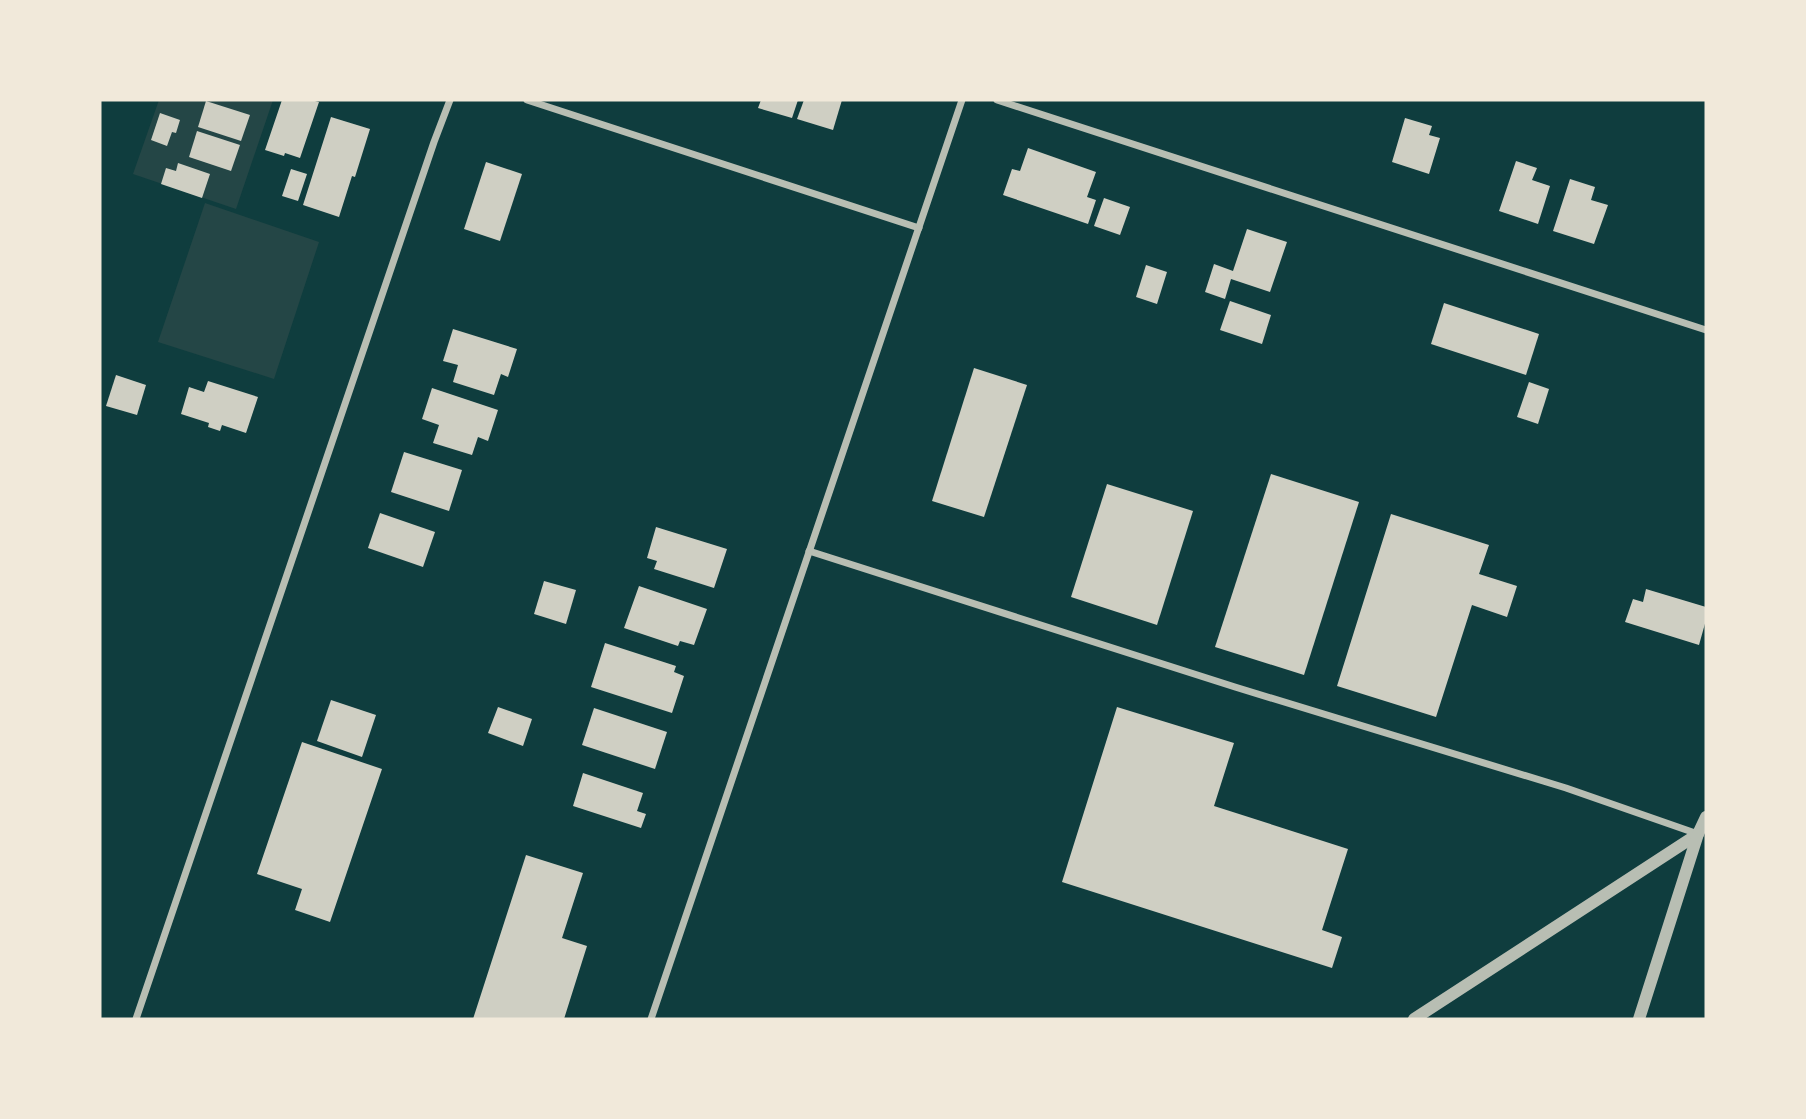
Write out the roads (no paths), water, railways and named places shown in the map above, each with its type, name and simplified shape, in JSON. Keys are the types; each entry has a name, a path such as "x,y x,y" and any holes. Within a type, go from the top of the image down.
{"street":[{"path":"136,1019 425,166 450,100"},
{"path":"527,100 919,228"},
{"path":"651,1019 962,100"},
{"path":"997,100 1706,330"},
{"path":"809,551 1236,687 1566,788 1698,834"},
{"path":"1639,1019 1698,834 1706,817"},
{"path":"1414,1019 1698,834"}]}
